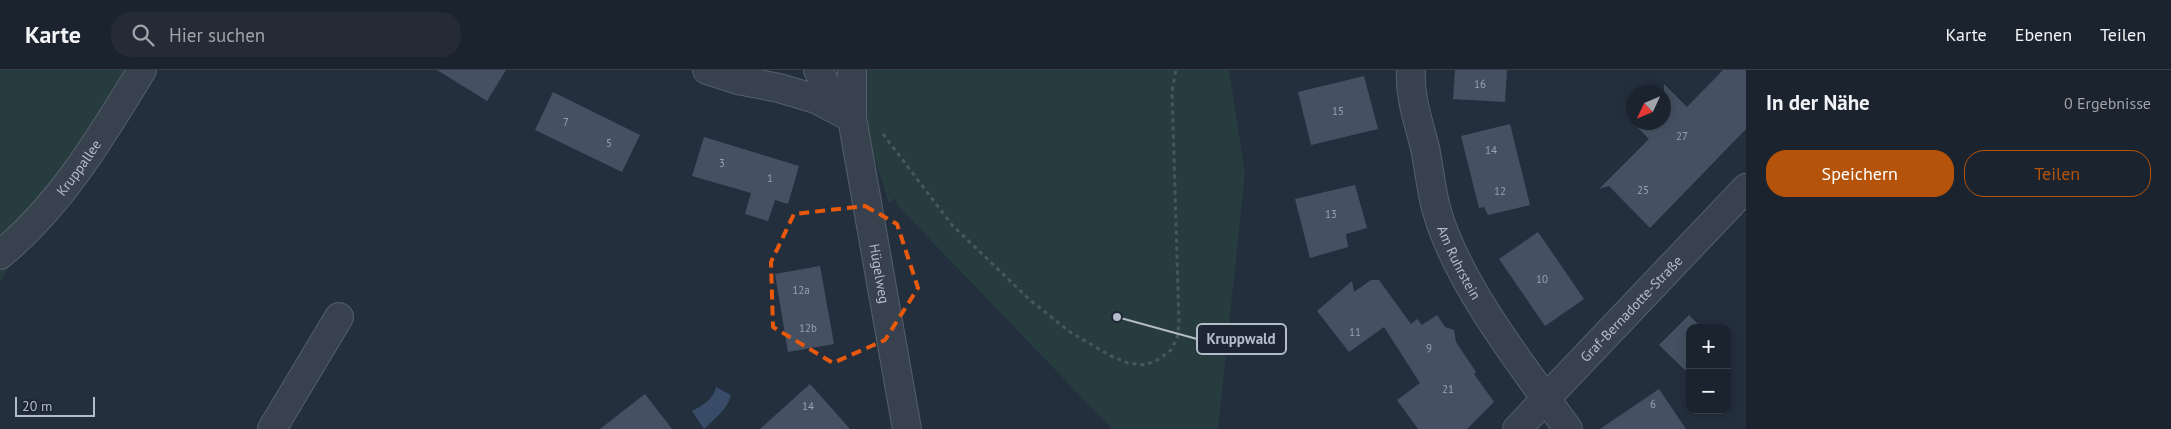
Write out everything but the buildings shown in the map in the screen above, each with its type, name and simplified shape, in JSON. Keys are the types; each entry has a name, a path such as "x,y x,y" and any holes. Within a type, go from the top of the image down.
{"street":[{"name":"Kruppallee","path":"0,255 24,236 73,178 96,145 142,70"},
{"path":"707,70 738,80 779,88 816,99 852,118"},
{"name":"Hügelweg","path":"818,70 826,85 852,118"},
{"name":"Hügelweg","path":"852,70 852,118 907,429"},
{"name":"Am Ruhrstein","path":"1411,70 1413,98 1436,208 1451,249 1482,303 1568,429"},
{"name":"Graf-Bernadotte-Straße","path":"1517,429 1746,188"},
{"path":"272,429 339,318"}],"path":[{"path":"852,118 884,134 952,225 1030,300 1070,332 1111,356 1128,363 1145,365 1159,359 1171,350 1177,338 1179,323 1172,91 1176,70"}],"highlighted area":[{"path":"865,206 897,224 918,288 885,340 833,363 773,327 771,262 794,214"}],"green space":[{"path":"0,70 137,70 115,111 0,281"},
{"path":"838,70 1229,70 1245,173 1218,429 1112,429 897,205 896,198 889,203 860,113"}],"water":[{"path":"716,387 731,395 724,409 704,429 692,411 710,399"}],"place":[{"name":"Kruppwald","path":"1117,317"}]}
